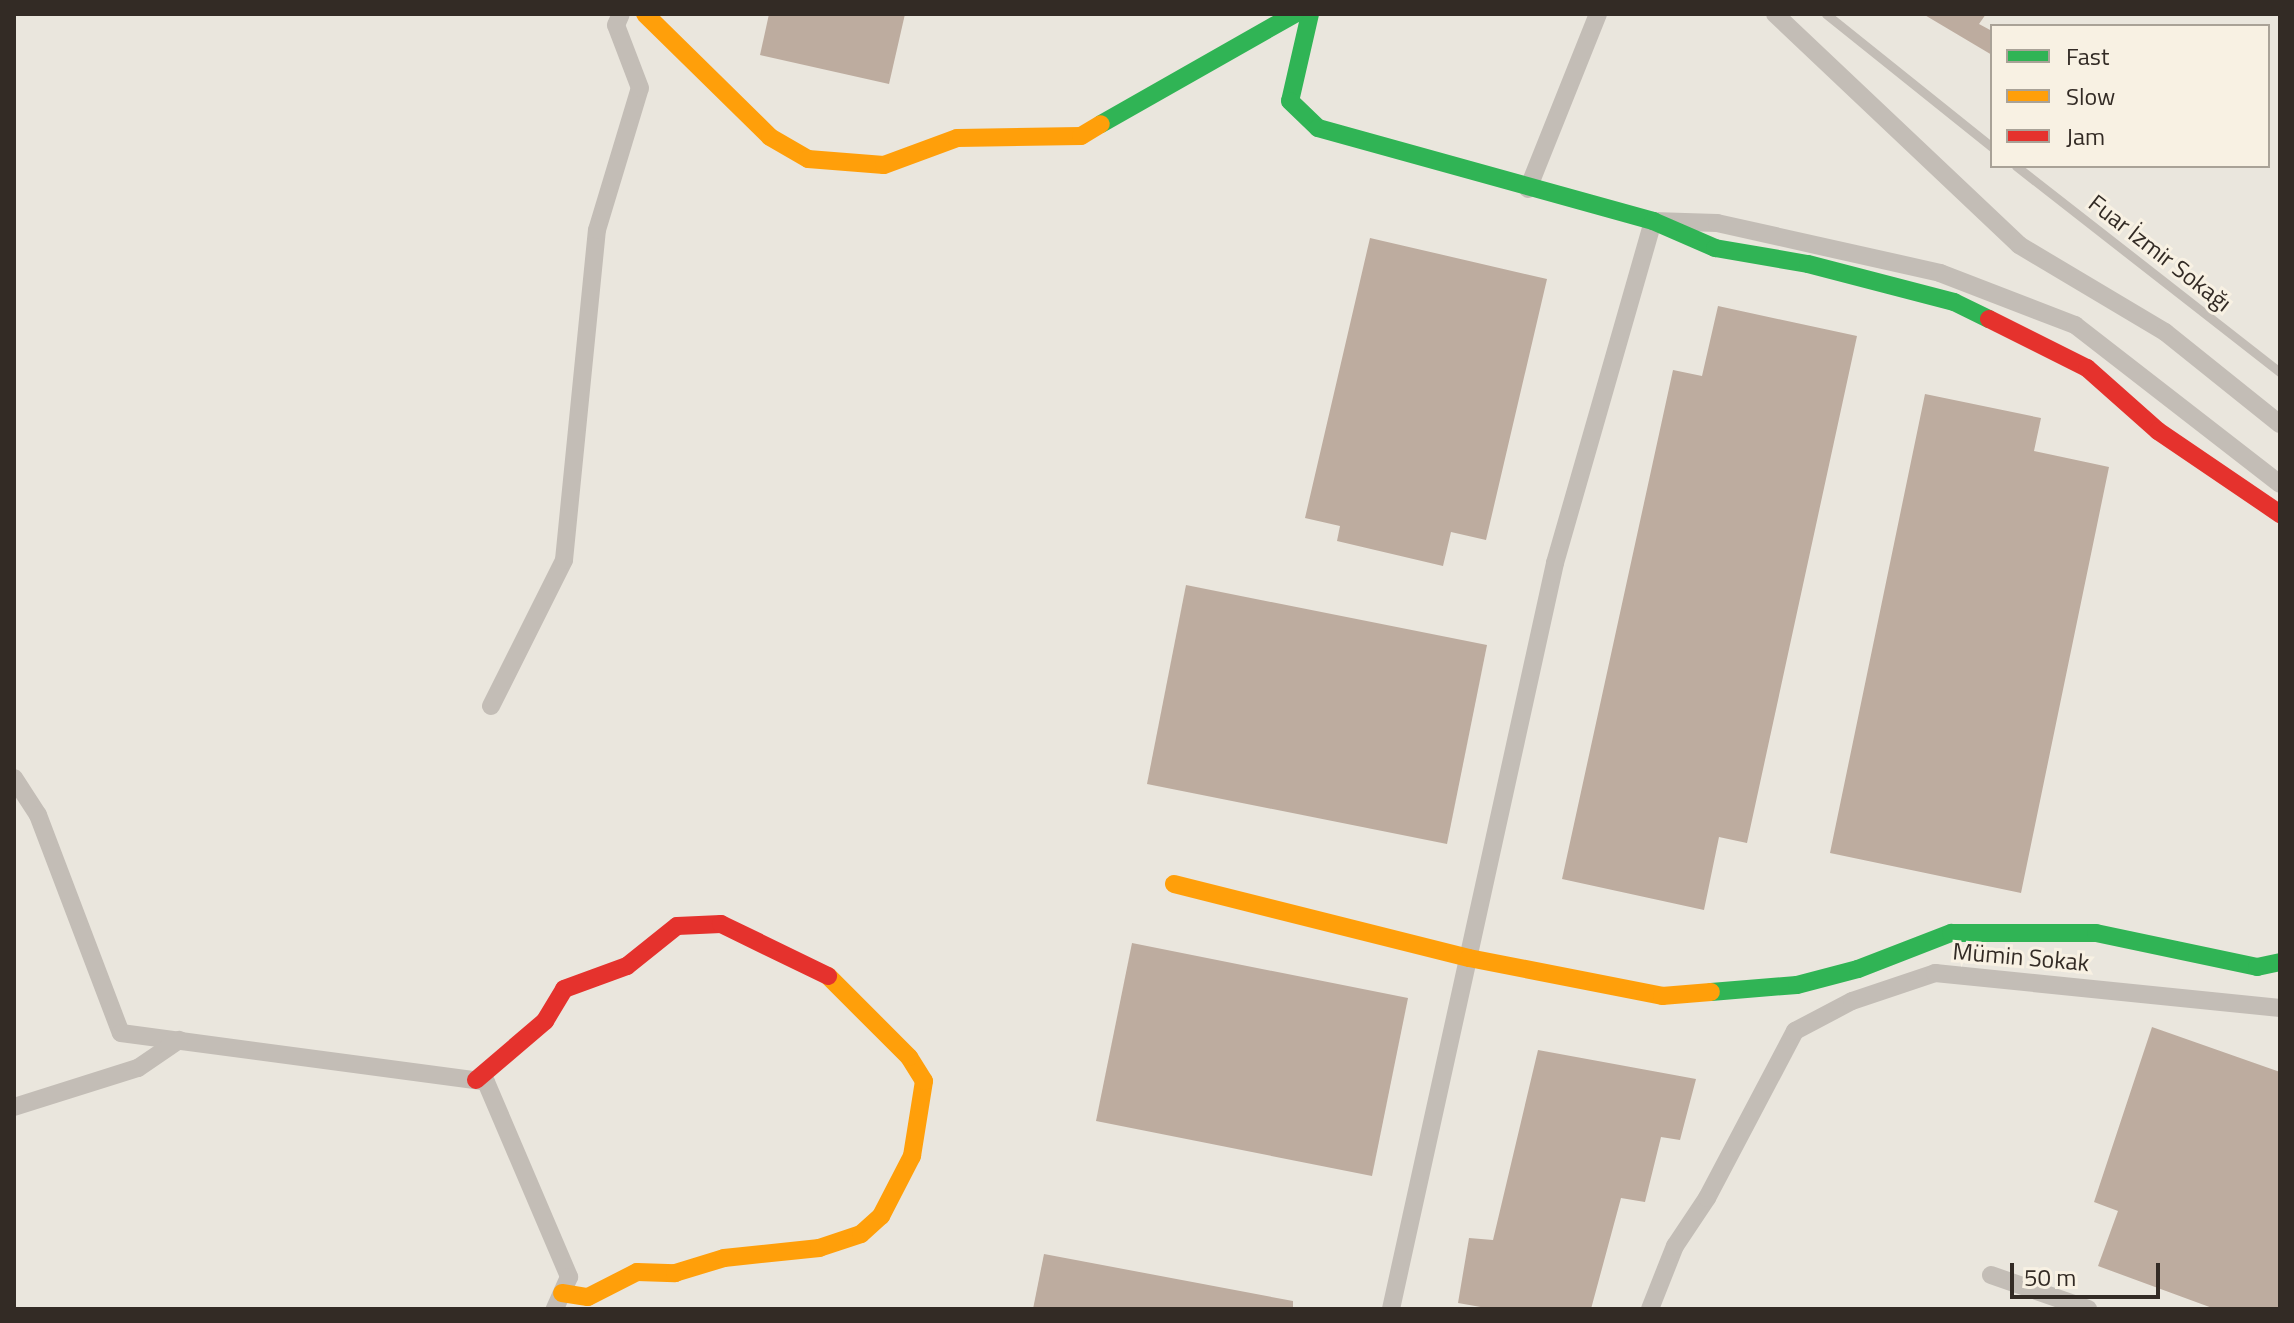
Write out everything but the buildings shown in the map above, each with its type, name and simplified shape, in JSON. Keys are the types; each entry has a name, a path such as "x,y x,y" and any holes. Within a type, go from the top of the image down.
{"street":[{"path":"491,706 564,560 597,230 640,88 616,25 621,14"},
{"path":"645,14 770,137 808,159 884,165 957,138 1081,136 1295,14"},
{"path":"1310,14 1290,101 1318,128 1528,189 1653,221 1715,248 1808,264 1954,302 2087,368 2158,431 2280,514"},
{"path":"1528,189 1598,14"},
{"path":"1775,14 2019,245 2165,332 2280,424"},
{"path":"1653,221 1717,223 1940,273 2075,325 2280,484"},
{"path":"1391,1309 1555,563 1653,221"},
{"path":"14,778 38,815 121,1033 486,1082 569,1277 559,1301"},
{"path":"1174,884 1469,958 1662,996 1797,985 1858,969 1951,933 1982,931 2096,933 2257,967 2280,962"},
{"path":"476,1080 545,1021 564,989 627,966 677,926 721,924 831,977 909,1057 924,1081 912,1156 881,1216 861,1234 819,1248 724,1258 675,1273 637,1272 588,1297 559,1301"},
{"name":"Mümin Sokak","path":"1650,1309 1675,1246 1707,1198 1795,1031 1852,1001 1935,973 2280,1008"},
{"path":"14,1107 138,1068 179,1040"},
{"path":"1991,1275 2088,1309"}],"lane":[{"path":"1826,14 1990,145"},
{"name":"Fuar İzmir Sokağı","path":"2019,168 2280,372"}],"traffic: fast":[{"path":"1101,124 1295,14"},
{"path":"1310,14 1290,101 1318,128 1653,221 1715,248 1808,264 1954,302 1989,319"},
{"path":"1711,992 1797,985 1858,969 1951,933 2096,933 2257,967 2280,962"}],"traffic: slow":[{"path":"645,14 770,137 808,159 884,165 957,138 1081,136 1101,124"},
{"path":"1174,884 1469,958 1662,996 1711,992"},
{"path":"562,1293 588,1297 637,1272 675,1273 724,1258 819,1248 861,1234 881,1216 912,1156 924,1081 909,1057 828,976"}],"traffic: jam":[{"path":"1989,319 2087,368 2158,431 2280,514"},
{"path":"476,1080 545,1021 564,989 627,966 677,926 721,924 828,976"}]}
